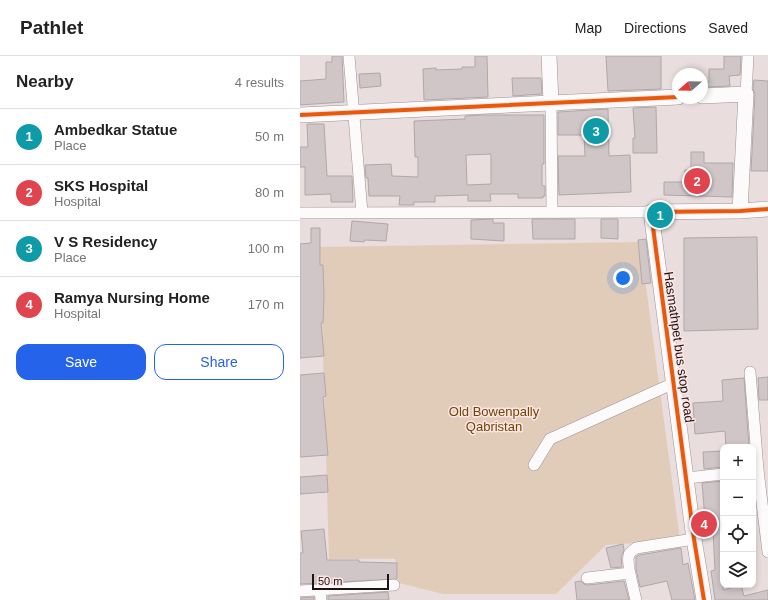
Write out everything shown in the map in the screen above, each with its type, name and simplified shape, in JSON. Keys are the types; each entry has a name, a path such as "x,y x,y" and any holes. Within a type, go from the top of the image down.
{"street":[{"path":"349,56 362,213"},
{"path":"549,56 552,212"},
{"path":"740,211 748,56"},
{"path":"708,96 746,94"},
{"path":"300,115 672,97"},
{"path":"300,213 651,212 740,211 768,209"},
{"name":"Hasmathpet bus stop road","path":"651,212 694,539 704,600"},
{"path":"750,372 768,552"},
{"path":"534,465 550,439 674,383"},
{"path":"687,478 720,474"},
{"path":"636,600 630,573 629,555 636,548 694,539"},
{"path":"587,578 630,573"},
{"path":"300,591 321,595 394,585"}],"green space":[{"name":"Old Bowenpally Qabristan","path":"640,242 680,540 606,545 556,594 443,594 399,583 395,559 329,559 320,247"}],"building":[{"path":"332,56 342,56 344,102 300,105 300,81 326,79 326,62 332,62"},
{"path":"475,56 487,56 488,97 424,100 423,69 462,69 462,67 475,67"},
{"path":"606,56 661,56 661,89 608,91"},
{"path":"724,56 741,56 740,75 729,76 730,86 708,87 709,69 724,69"},
{"path":"380,73 381,86 360,88 359,74"},
{"path":"512,78 541,78 542,94 513,96"},
{"path":"754,80 768,81 768,171 751,171 755,94 753,89"},
{"path":"656,107 657,153 633,153 633,138 635,138 633,108"},
{"path":"608,109 609,156 630,155 631,192 559,195 558,156 585,156 584,135 558,135 558,112"},
{"path":"544,115 544,164 542,164 542,186 545,186 545,196 543,196 543,198 518,198 518,194 490,194 491,201 468,201 468,195 435,196 435,202 414,202 414,205 399,205 400,196 369,196 368,178 366,178 365,165 391,164 392,176 418,177 418,157 415,157 414,121 465,119 465,116","holes":["491,154 491,184 467,185 466,155"]},
{"path":"307,124 324,124 327,176 352,176 353,202 331,202 331,194 305,195 305,167 300,167 300,147 308,147"},
{"path":"691,152 704,152 704,163 733,163 732,197 664,195 664,182 684,182 685,170 691,170"},
{"path":"493,219 493,223 504,223 504,241 471,239 471,220"},
{"path":"532,219 575,219 575,239 533,239"},
{"path":"601,219 618,219 618,239 601,238"},
{"path":"352,221 388,224 386,241 350,241"},
{"path":"311,228 320,228 320,265 323,265 324,296 323,323 321,323 324,356 300,358 300,244 311,243"},
{"path":"757,237 758,329 684,331 684,238"},
{"path":"646,239 651,283 642,284 638,240"},
{"path":"324,373 326,396 323,397 328,455 300,457 300,375"},
{"path":"768,377 768,400 759,400 758,378"},
{"path":"744,378 749,444 726,444 725,431 695,434 693,403 723,401 722,380"},
{"path":"720,451 720,467 704,469 703,452"},
{"path":"327,475 328,492 300,494 300,477"},
{"path":"720,481 720,588 723,588 723,590 730,588 742,588 744,596 768,590 768,600 715,600 711,571 715,570 713,531 706,531 702,483"},
{"path":"324,529 327,560 359,560 359,562 397,563 397,579 300,584 300,553 303,553 301,531"},
{"path":"623,544 624,550 621,557 622,567 611,568 606,548"},
{"path":"681,548 683,565 688,563 695,600 672,600 667,581 640,587 636,569 636,557 639,555"},
{"path":"581,581 588,585 624,581 629,600 577,600 575,582"},
{"path":"388,592 389,600 328,600 328,596"},
{"path":"314,597 314,600 300,600 300,598"}],"cycle path":[{"path":"300,115 672,97"},
{"path":"704,600 694,539 651,212 740,211 768,209"}],"place":[{"name":"V S Residency","path":"596,131"},
{"name":"SKS Hospital","path":"697,181"},
{"name":"Ambedkar Statue","path":"660,215"},
{"name":"Ramya Nursing Home","path":"704,524"}]}
